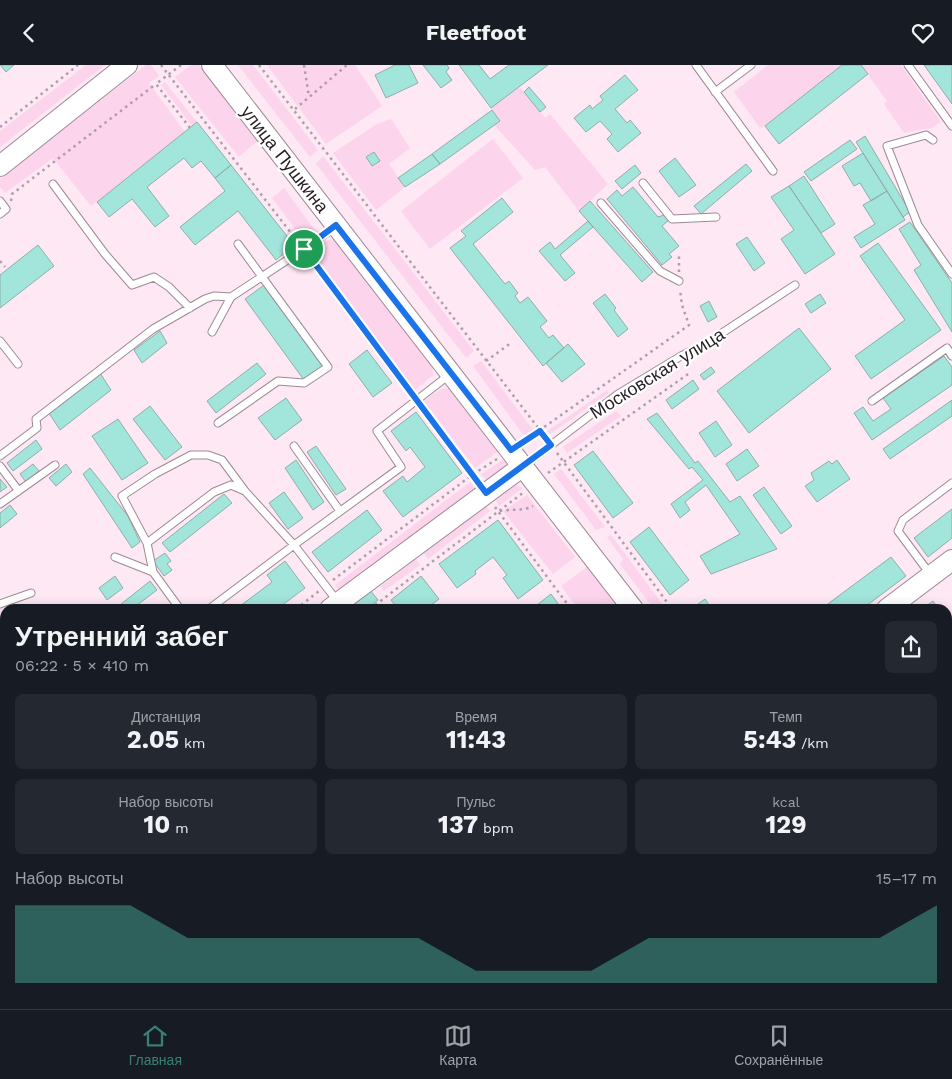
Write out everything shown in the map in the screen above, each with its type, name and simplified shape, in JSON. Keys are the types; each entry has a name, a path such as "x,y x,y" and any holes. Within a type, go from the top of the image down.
{"main road":[{"path":"0,166 127,65"},
{"name":"улица Пушкина","path":"212,65 629,604"},
{"name":"Московская улица","path":"335,604 523,467"},
{"path":"894,604 952,560"}],"lane":[{"path":"696,65 773,171"},
{"path":"716,92 751,65"},
{"path":"908,65 952,126"},
{"path":"933,141 926,135 887,146 918,225 952,274"},
{"path":"643,183 672,219 716,217"},
{"path":"53,184 105,254 132,285 154,277 169,287 190,308"},
{"path":"0,201 6,209 0,214"},
{"path":"602,203 660,271 679,281"},
{"path":"212,332 232,297 304,249 336,225"},
{"path":"218,423 278,381 304,383 328,367 238,244"},
{"name":"Московская улица","path":"523,467 618,394 710,341 795,285"},
{"path":"0,456 37,427 36,419 153,329 205,299 214,296 232,297"},
{"path":"0,341 18,364"},
{"path":"872,401 947,348 952,356"},
{"path":"216,604 402,467 377,431 451,374"},
{"path":"294,446 340,511"},
{"path":"176,604 153,572 147,543 122,496 155,474 191,455 208,455 222,460 246,491 294,545 325,586 334,604"},
{"path":"0,504 55,465"},
{"path":"0,466 18,491"},
{"path":"931,576 898,531 903,520 952,483"},
{"path":"147,543 214,492 231,485 246,491"},
{"path":"115,557 153,572"},
{"path":"0,604 31,593"}],"path":[{"path":"0,127 77,65"},
{"path":"161,65 304,249 567,604"},
{"path":"11,203 12,194 181,65"},
{"path":"259,65 551,445 668,604"},
{"path":"304,65 309,97"},
{"path":"294,110 347,65"},
{"path":"156,84 190,128"},
{"path":"0,261 4,267"},
{"path":"302,604 472,475 540,431 689,325"},
{"path":"486,361 511,343"},
{"path":"498,511 527,510 539,502"}],"shaded area":[{"path":"86,65 105,65 0,147 0,131"},
{"path":"146,65 151,65 159,76 149,83 185,132 91,206 53,158 5,193 0,187 0,179"},
{"path":"191,65 199,65 257,141 239,157 175,77"},
{"path":"238,65 253,65 318,150 310,157"},
{"path":"267,65 355,65 382,106 326,144"},
{"path":"768,65 842,65 760,128 734,92"},
{"path":"861,65 901,65 941,122 931,128 904,133 884,104 887,101"},
{"path":"165,82 197,122 192,126 161,85"},
{"path":"520,87 545,118 550,114 608,184 579,211 545,167 535,170 494,125 499,120 491,108"},
{"path":"391,119 410,148 389,164 405,187 376,210 333,153 377,124"},
{"path":"493,139 523,178 430,249 401,211"},
{"path":"323,156 474,351 466,358 316,164"},
{"path":"284,188 314,229 303,239 272,198"},
{"path":"338,239 432,364 433,375 414,391 311,251 328,240"},
{"path":"481,361 534,431 525,437 473,366"},
{"path":"453,388 500,450 475,468 424,401 441,389"},
{"path":"607,390 609,393 550,434 547,431"},
{"path":"616,411 621,416 567,453 563,447"},
{"path":"506,458 506,466 486,480 481,474"},
{"path":"561,469 605,527 596,530 554,474"},
{"path":"470,482 476,488 341,591 335,585"},
{"path":"516,485 523,488 499,506 496,500"},
{"path":"527,495 575,557 553,574 503,511"},
{"path":"486,506 490,511 428,559 424,553"},
{"path":"611,535 662,604 650,604 620,564 623,559 607,537"},
{"path":"416,559 420,565 384,591 381,586"},
{"path":"587,567 614,604 574,604 561,586"}],"building":[{"path":"0,65 14,65 6,72"},
{"path":"395,65 409,65 418,83 386,98 375,75"},
{"path":"423,65 447,65 449,68 446,72 452,80 441,88"},
{"path":"459,65 479,65 490,79 509,65 548,65 491,108"},
{"path":"842,65 861,65 868,74 779,144 765,126"},
{"path":"924,65 952,65 952,104"},
{"path":"625,75 638,90 615,109 627,123 630,120 641,133 618,152 607,139 612,134 600,121 586,132 574,118 590,105 592,109 603,100 600,96"},
{"path":"529,87 546,107 540,112 524,92"},
{"path":"492,110 500,121 440,164 432,154"},
{"path":"197,122 231,165 215,178 201,161 192,168 184,158 147,187 169,216 155,227 132,199 109,217 97,202"},
{"path":"865,136 910,212 903,217 856,142"},
{"path":"850,140 857,149 811,181 804,172"},
{"path":"374,152 380,161 372,166 366,157"},
{"path":"863,153 887,191 871,201 860,183 854,186 842,166"},
{"path":"432,154 440,164 405,187 398,178"},
{"path":"675,158 696,185 679,197 659,171"},
{"path":"746,164 752,171 701,214 694,206"},
{"path":"231,165 294,245 276,260 238,211 195,245 180,227 225,191 215,178"},
{"path":"635,165 641,173 622,189 615,181"},
{"path":"804,176 835,224 821,233 789,186"},
{"path":"789,186 835,254 805,274 781,239 794,230 771,197"},
{"path":"633,187 658,217 664,215 669,220 662,226 679,246 669,254 672,257 662,265 607,199 617,190 622,196"},
{"path":"887,191 905,220 861,248 854,237 875,224 863,205"},
{"path":"502,198 513,212 473,244 505,284 509,281 518,293 515,296 520,303 528,297 547,321 540,327 549,338 553,335 564,348 543,366 450,248 466,236 461,231"},
{"path":"590,201 653,272 642,282 579,211"},
{"path":"588,221 593,227 560,255 575,273 565,281 539,251 550,242 555,249"},
{"path":"910,222 952,283 952,332 914,270 921,265 899,229"},
{"path":"747,237 765,263 754,271 736,244"},
{"path":"878,243 941,330 871,379 855,356 905,320 860,256"},
{"path":"38,245 54,266 0,308 0,275"},
{"path":"264,285 323,366 304,380 245,299"},
{"path":"605,294 616,308 614,310 628,329 618,337 593,303"},
{"path":"820,294 826,303 811,313 805,304"},
{"path":"709,301 717,317 708,322 700,306"},
{"path":"799,328 831,369 749,433 717,391"},
{"path":"160,331 167,343 142,363 134,350"},
{"path":"568,344 585,364 562,382 546,363"},
{"path":"367,350 392,383 373,397 349,364"},
{"path":"944,356 952,367 952,385 872,440 854,413 863,407 873,421 891,409 883,398"},
{"path":"257,363 266,374 216,413 207,401"},
{"path":"711,367 715,372 704,380 700,375"},
{"path":"100,373 111,390 60,430 49,413"},
{"path":"693,380 699,389 672,409 666,400"},
{"path":"286,398 302,420 275,440 258,418"},
{"path":"952,400 952,416 890,459 883,449"},
{"path":"150,406 182,447 165,460 133,419"},
{"path":"416,412 462,473 403,517 383,491 403,476 407,482 425,467 410,447 406,451 391,431"},
{"path":"657,413 695,463 698,461 730,502 740,496 777,549 711,574 700,556 740,534 706,485 685,502 690,510 680,518 671,504 703,480 692,467 689,469 647,419"},
{"path":"118,419 148,463 122,480 92,436"},
{"path":"716,421 732,445 715,457 699,433"},
{"path":"36,440 42,449 13,471 7,463"},
{"path":"316,446 346,489 336,495 307,452"},
{"path":"747,449 759,466 737,481 726,464"},
{"path":"593,451 633,503 613,518 574,465"},
{"path":"296,460 324,502 313,510 285,468"},
{"path":"837,460 850,479 817,502 805,486 814,480 811,473 829,461 832,464"},
{"path":"33,464 39,471 26,482 20,474"},
{"path":"66,464 72,472 56,486 49,478"},
{"path":"90,468 128,516 140,542 132,548 83,474"},
{"path":"0,479 7,487 0,492"},
{"path":"764,487 792,526 781,534 753,495"},
{"path":"284,492 303,518 288,529 269,503"},
{"path":"224,494 232,503 170,552 162,543"},
{"path":"10,505 17,514 0,528 0,513"},
{"path":"952,509 952,538 928,557 914,538"},
{"path":"367,510 382,530 328,572 312,552"},
{"path":"498,520 543,580 518,599 503,578 507,575 493,557 475,571 476,574 457,588 439,564"},
{"path":"649,527 689,580 670,595 630,542"},
{"path":"165,553 171,561 167,564 172,570 164,576 153,561"},
{"path":"891,557 906,576 869,604 828,604"},
{"path":"285,561 305,588 284,604 243,604 272,582 267,575"},
{"path":"115,576 123,588 107,600 99,588"},
{"path":"421,576 439,599 432,604 394,604 391,600"},
{"path":"150,581 157,590 139,604 121,604"},
{"path":"370,590 378,600 373,604 352,604"},
{"path":"551,594 558,604 538,604"},
{"path":"705,599 708,604 698,604"}],"route":[{"path":"336,225 511,450 540,431 551,445 486,493 304,249 336,225"}]}
